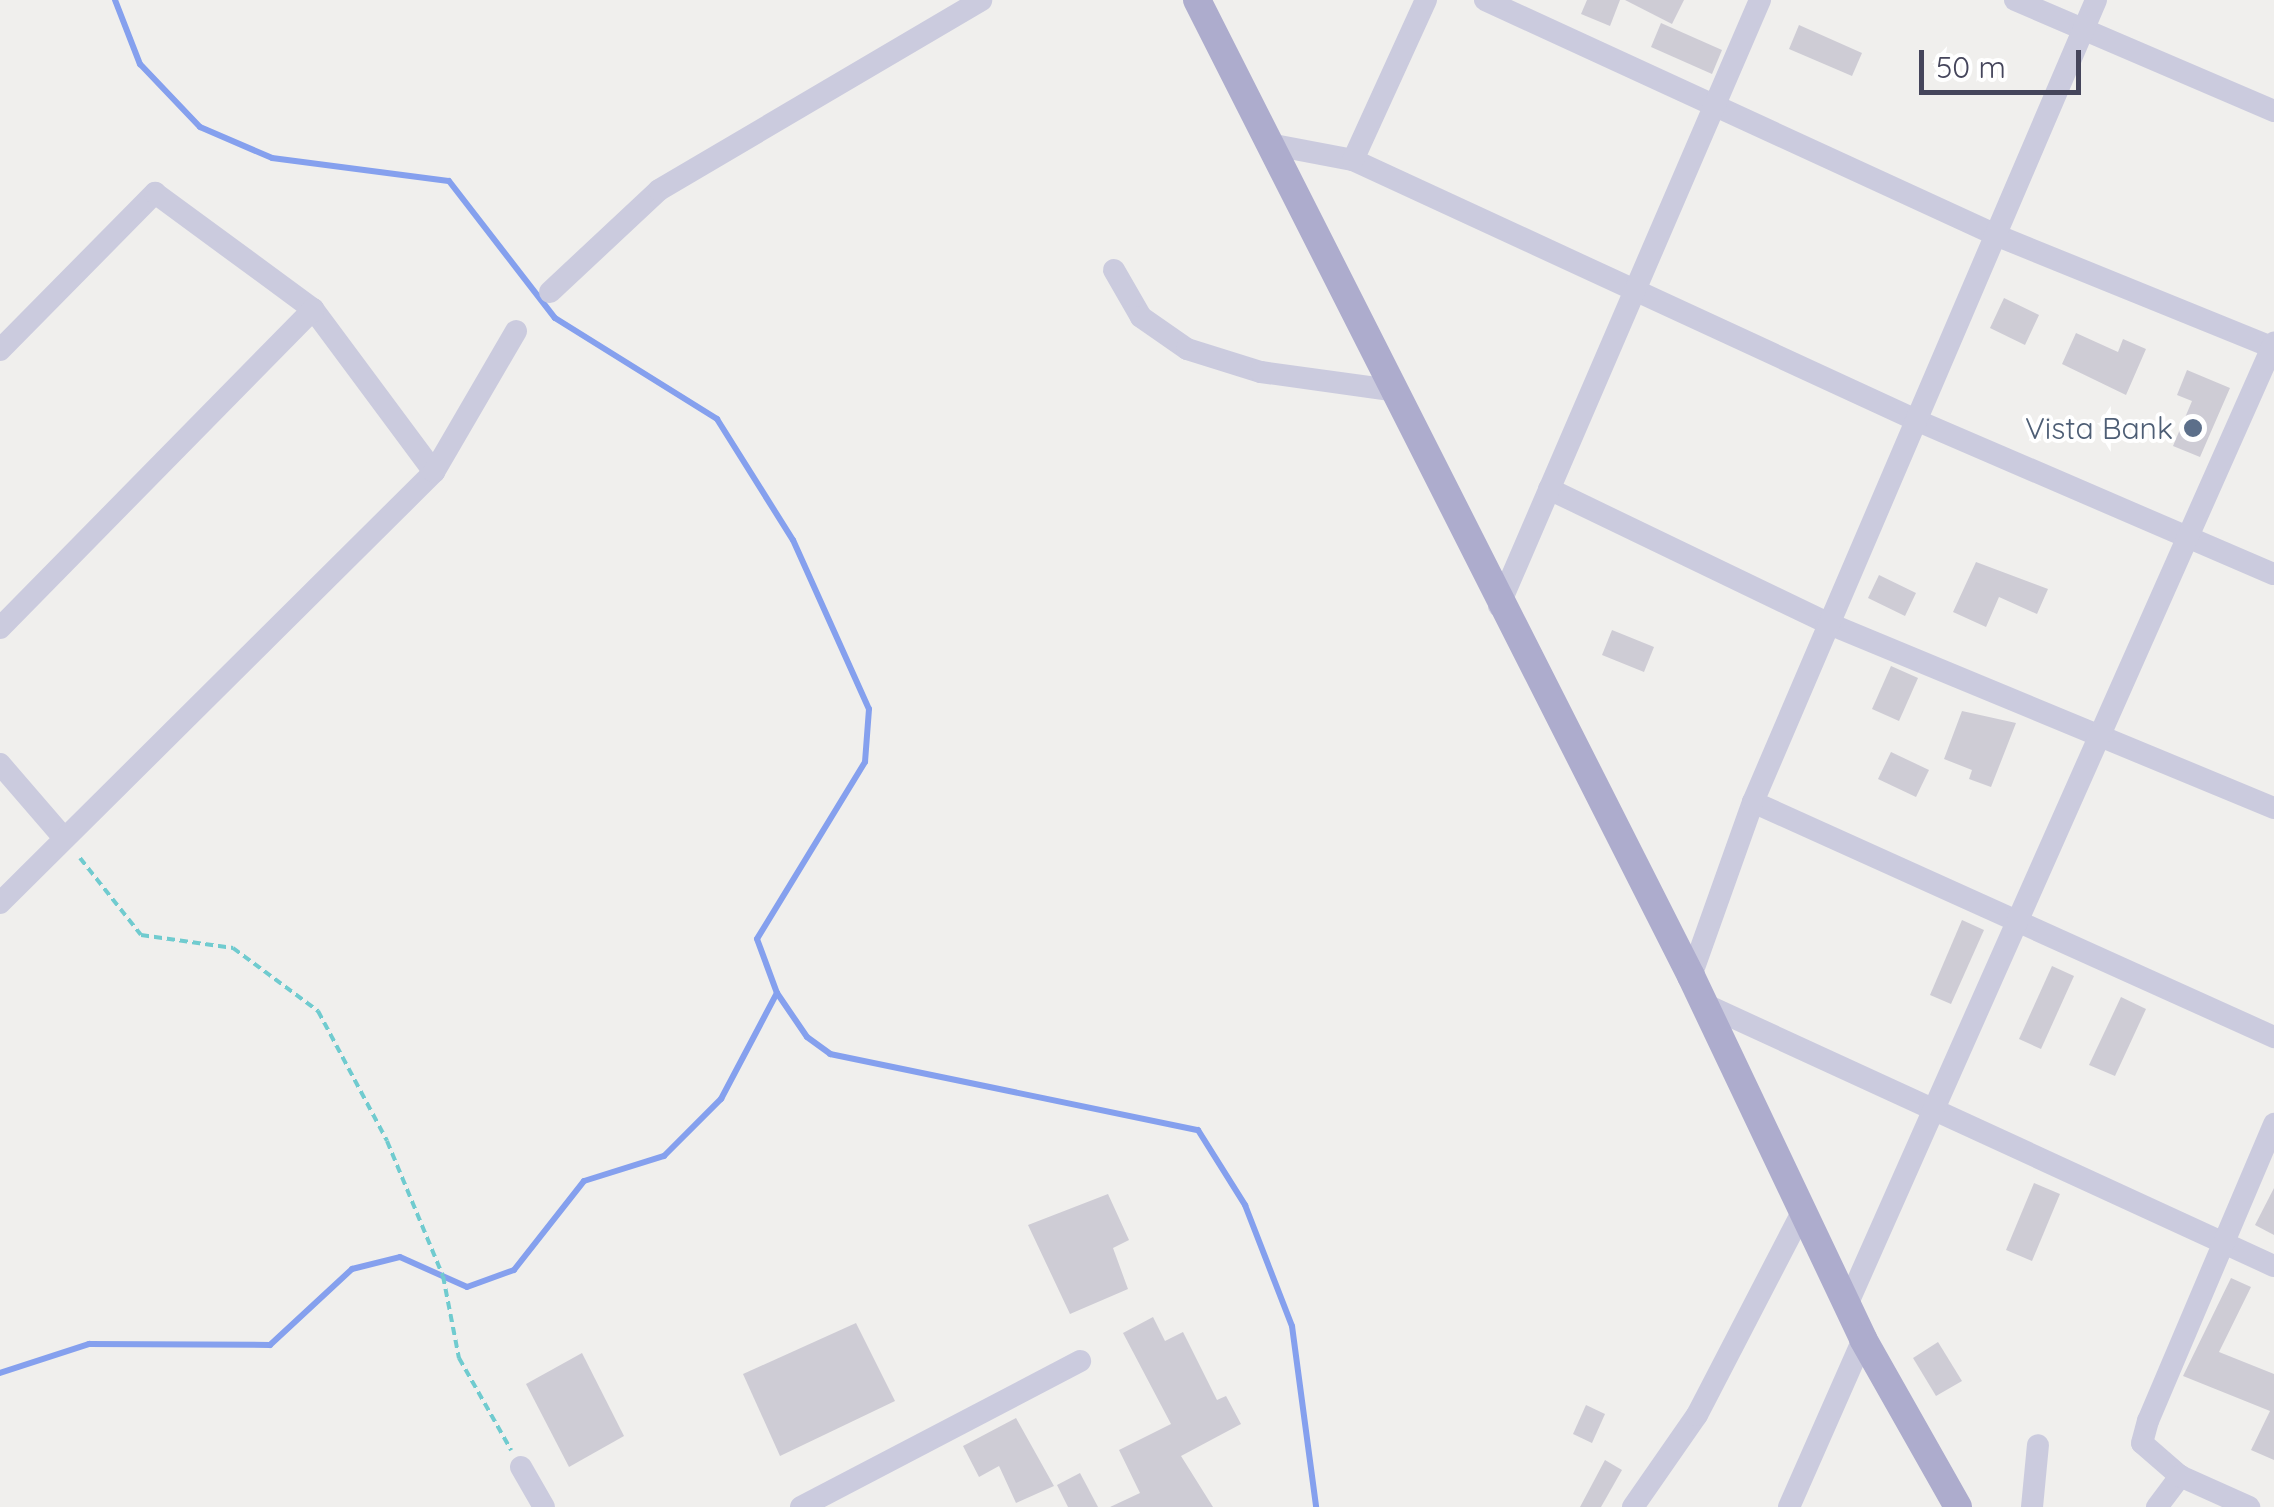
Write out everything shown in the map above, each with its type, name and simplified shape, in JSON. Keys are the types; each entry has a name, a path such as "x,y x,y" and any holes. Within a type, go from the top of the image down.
{"main road":[{"path":"1197,0 1499,606 1691,976 1863,1339 1958,1507"}],"street":[{"path":"550,292 659,190 982,0"},
{"path":"1353,160 1426,0"},
{"path":"1485,0 1998,236 2273,346 2104,735 1847,1306"},
{"path":"1499,606 1760,0"},
{"path":"2015,0 2274,111"},
{"path":"1691,976 1753,802 1832,625 2096,0"},
{"path":"1269,144 1353,160 1918,422 2274,574"},
{"path":"0,350 155,193 313,309 434,472"},
{"path":"1114,270 1141,317 1187,349 1261,372 1391,390"},
{"path":"0,628 313,309"},
{"path":"0,904 434,472 516,331"},
{"path":"1549,489 1832,625 2274,808"},
{"path":"0,764 64,837"},
{"path":"1753,802 2018,926 2274,1036"},
{"path":"1704,1004 2274,1266"},
{"path":"2250,1507 2180,1476 2142,1443 2218,1243 2274,1124"},
{"path":"1632,1507 1697,1414 1801,1214"},
{"path":"1789,1507 1863,1339"},
{"path":"801,1507 1080,1361"},
{"path":"2032,1507 2038,1446"},
{"path":"521,1468 544,1507"},
{"path":"2157,1507 2180,1476"}],"path":[{"path":"64,837 141,935 233,948 318,1012 387,1141 443,1276 459,1358 521,1468"}],"building":[{"path":"1587,0 1620,0 1610,26 1581,14"},
{"path":"1625,0 1684,0 1672,24"},
{"path":"1661,23 1722,50 1712,74 1651,47"},
{"path":"1799,25 1862,53 1852,76 1789,49"},
{"path":"2004,298 2039,315 2025,345 1990,328"},
{"path":"2076,333 2118,352 2123,339 2146,349 2126,395 2062,364"},
{"path":"2187,370 2230,388 2200,457 2173,446 2192,401 2177,395"},
{"path":"1976,562 2048,589 2037,614 1999,597 1986,627 1953,612"},
{"path":"1879,575 1916,593 1905,616 1868,598"},
{"path":"1612,630 1654,647 1644,672 1602,655"},
{"path":"1891,666 1918,678 1899,721 1872,709"},
{"path":"1962,711 2016,723 1991,787 1969,779 1972,770 1944,759"},
{"path":"1891,752 1929,770 1916,797 1878,779"},
{"path":"1962,920 1984,930 1951,1004 1930,995"},
{"path":"2052,966 2074,976 2041,1049 2019,1039"},
{"path":"2121,997 2146,1009 2115,1076 2089,1065"},
{"path":"2034,1183 2060,1194 2032,1261 2006,1250"},
{"path":"2274,1188 2274,1235 2255,1225"},
{"path":"1108,1194 1129,1240 1113,1248 1128,1289 1070,1314 1028,1225"},
{"path":"2231,1278 2251,1287 2219,1352 2274,1374 2274,1460 2251,1450 2270,1411 2183,1376"},
{"path":"1153,1317 1165,1341 1183,1332 1217,1400 1226,1396 1241,1424 1181,1456 1213,1507 1110,1507 1140,1493 1119,1450 1171,1424 1123,1333"},
{"path":"856,1323 895,1401 780,1456 743,1374"},
{"path":"1938,1342 1962,1381 1936,1396 1913,1358"},
{"path":"582,1353 624,1436 569,1467 526,1384"},
{"path":"1586,1405 1605,1414 1592,1443 1573,1434"},
{"path":"1016,1418 1054,1486 1016,1503 999,1466 979,1477 963,1446"},
{"path":"1605,1460 1622,1470 1601,1507 1580,1507"},
{"path":"1080,1473 1098,1507 1068,1507 1057,1485"}],"waterway":[{"path":"115,0 140,64 200,127 272,158 449,181 555,318 717,419 793,540 869,709 865,762 757,939 777,993 807,1037 830,1054 1198,1130 1245,1205 1292,1326 1316,1507"},
{"path":"0,1373 89,1344 270,1345 352,1269 400,1257 467,1287 514,1270 584,1181 664,1156 721,1099 777,993"}],"place":[{"name":"Vista Bank","path":"2193,428"}]}
